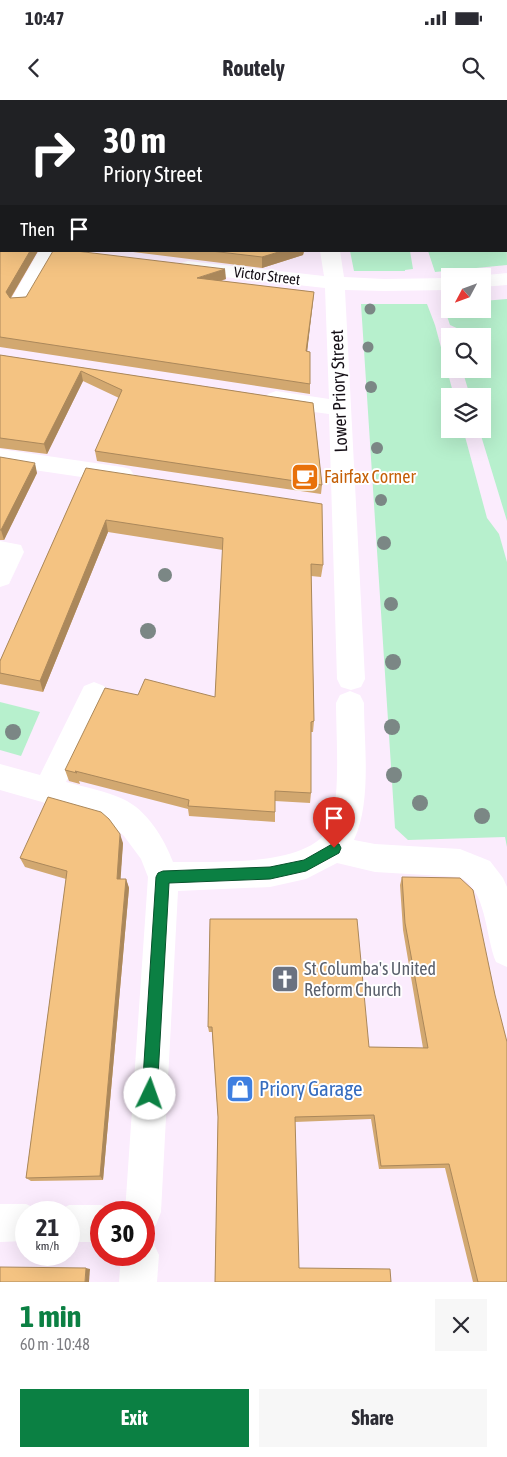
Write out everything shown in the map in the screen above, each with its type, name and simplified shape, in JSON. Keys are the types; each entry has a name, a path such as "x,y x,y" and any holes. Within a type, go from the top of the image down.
{"street":[{"path":"20,301 48,252"},
{"name":"Lower Priory Street","path":"330,252 335,284 340,408 334,507 351,691 350,799 345,826 334,848"},
{"name":"Victor Street","path":"172,265 335,284 382,286 441,284"},
{"path":"491,280 507,279"},
{"path":"253,395 340,408"},
{"path":"0,457 141,478"},
{"path":"0,576 6,551"},
{"path":"48,790 94,694"},
{"path":"0,777 114,809 135,826 154,852 163,877 144,1201"},
{"path":"163,877 270,873 306,865 334,848 376,858 460,863 479,871 492,888 507,951"},
{"path":"0,1223 15,1223"},
{"path":"138,1282 139,1266"}],"green space":[{"path":"350,252 410,252 413,269 405,271 354,271"},
{"path":"428,252 507,252 507,265 476,268 441,268 441,271 435,272"},
{"path":"507,299 507,521 482,438 491,438 491,388 468,388 465,378 491,378 491,328 457,328 450,325 448,318 491,318 491,300"},
{"path":"361,304 427,304 441,347 441,378 449,378 452,388 441,388 441,438 465,438 487,518 499,534 507,562 507,847 505,837 408,840 395,828"},
{"path":"0,702 40,712 21,756 0,750"}],"building":[{"path":"0,252 29,252 6,292 10,298 26,297 52,252 84,252 225,269 197,278 314,292 306,351 310,352 310,384 0,337"},
{"path":"220,252 279,252 262,257"},
{"path":"0,355 313,403 322,485 95,451 122,390 81,371 44,444 0,438"},
{"path":"0,457 35,463 1,530 0,530"},
{"path":"86,468 322,504 323,565 311,564 314,721 311,722 311,793 275,791 275,812 188,806 189,800 65,770 105,688 138,695 145,679 215,697 223,538 106,520 40,681 0,673 0,661"},
{"path":"48,797 101,812 120,834 117,879 126,879 100,1176 26,1178 67,871 20,858"},
{"path":"402,877 460,878 473,890 507,1042 507,1282 478,1282 449,1164 381,1166 374,1115 295,1117 299,1268 390,1269 391,1282 215,1282 218,1117 212,1027 208,1027 210,919 357,919 369,1047 428,1048 405,923"},
{"path":"0,1267 86,1268 85,1282 0,1282"}],"place":[{"name":"Fairfax Corner","path":"305,477"},
{"name":"St Columba's United Reform Church","path":"285,979"},
{"name":"Priory Garage","path":"240,1089"}],"route":[{"path":"150,1094 159,916 163,877 270,873 306,865 334,848"}]}
